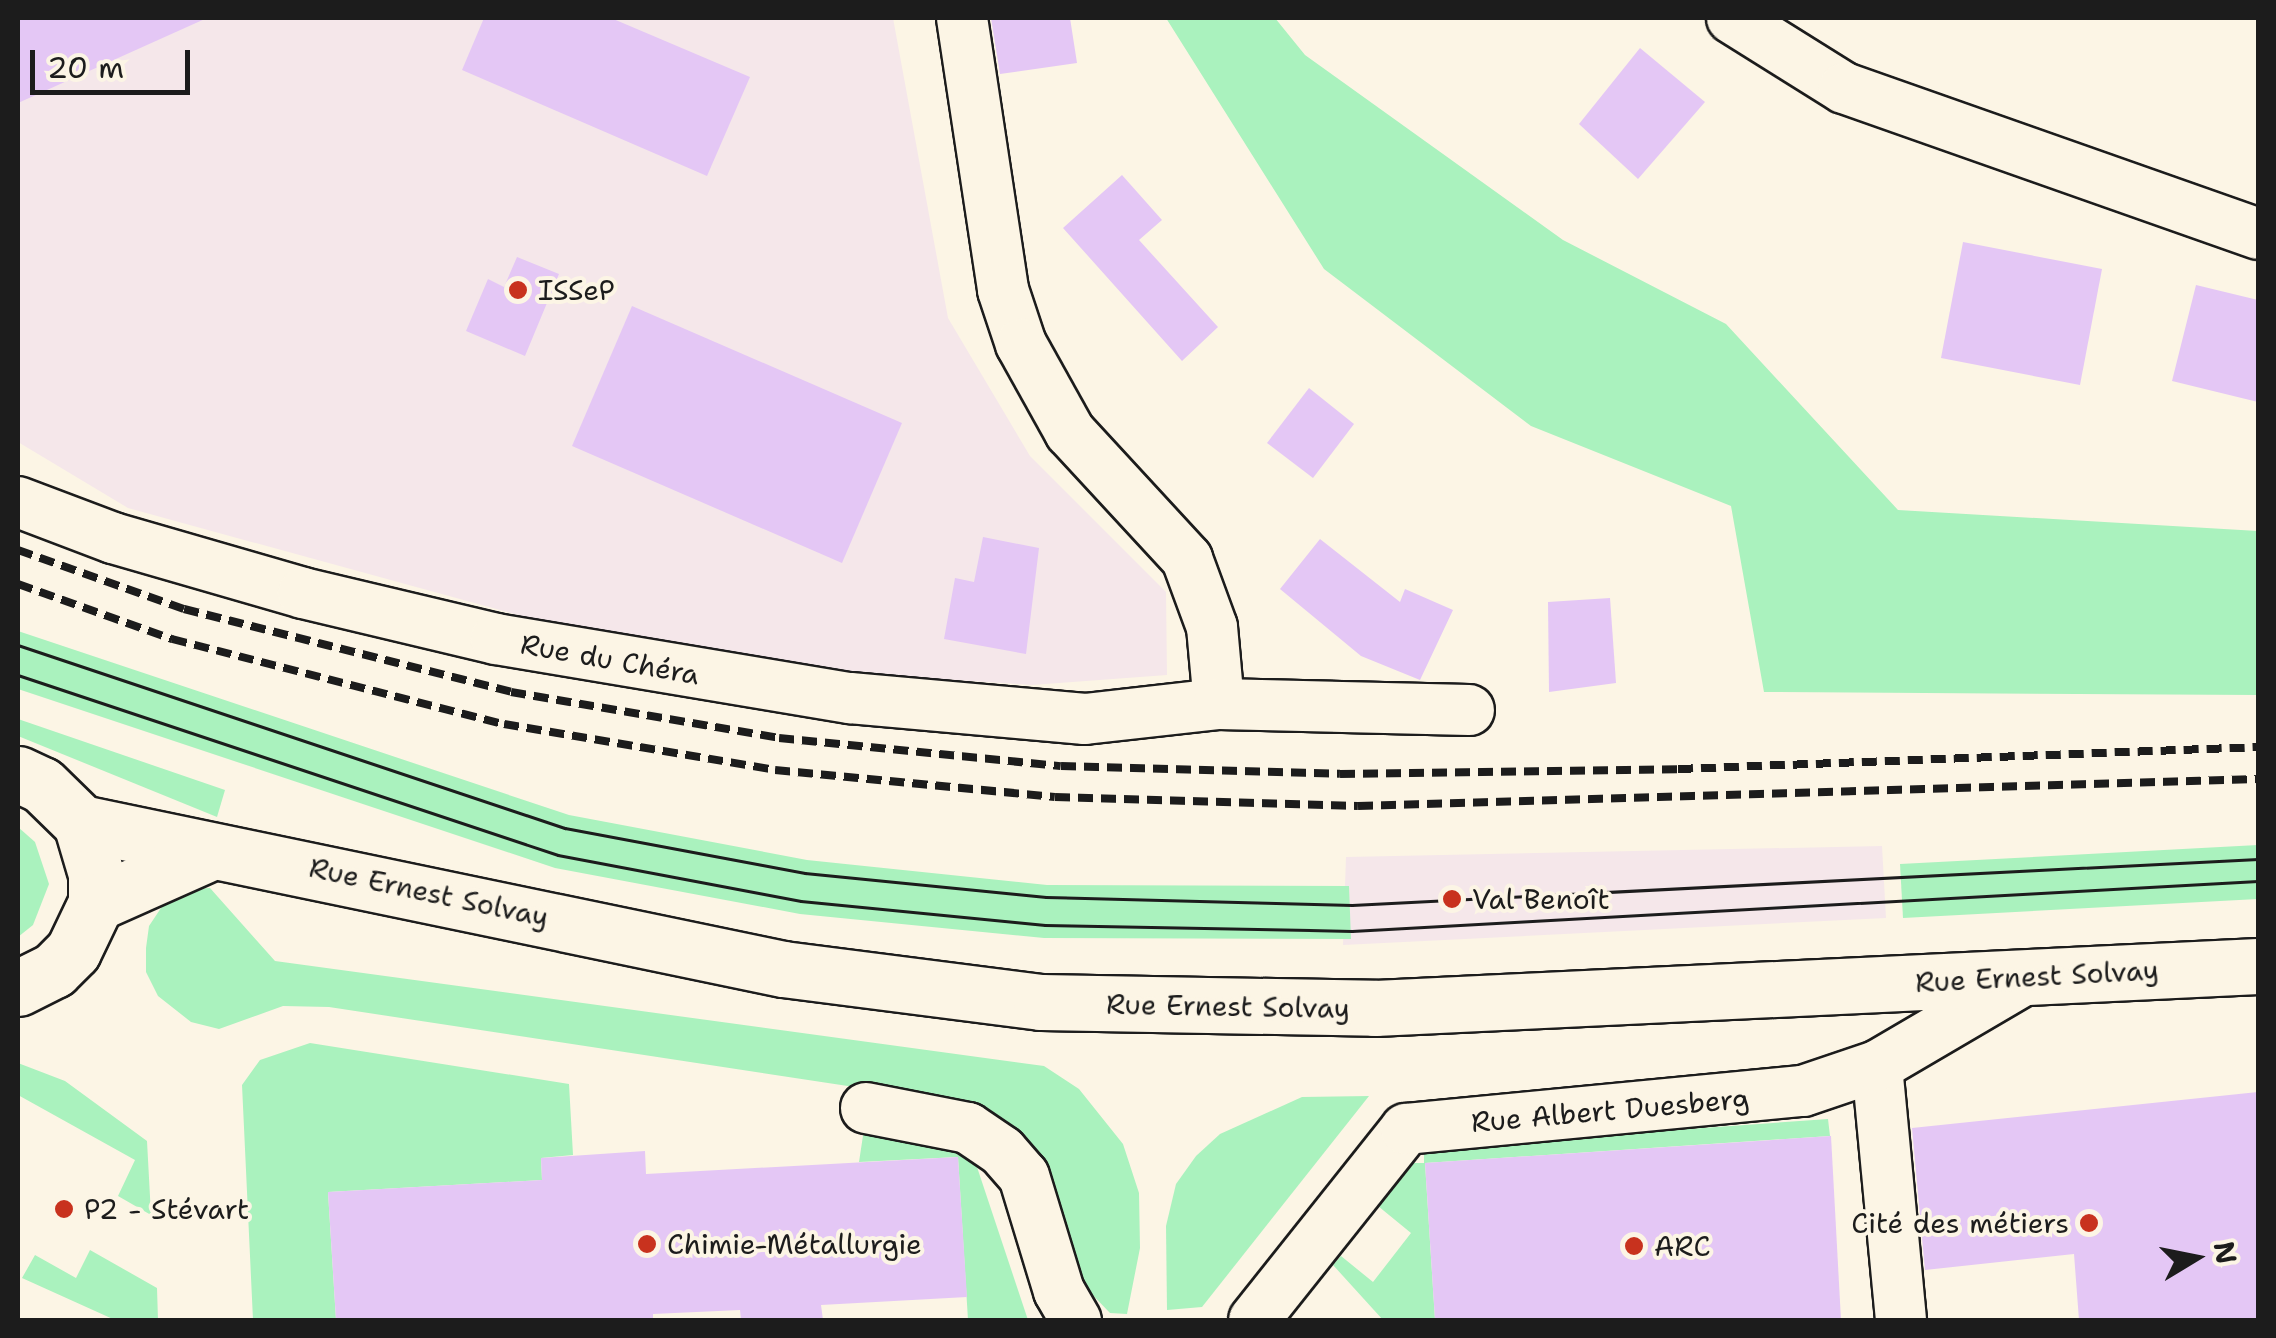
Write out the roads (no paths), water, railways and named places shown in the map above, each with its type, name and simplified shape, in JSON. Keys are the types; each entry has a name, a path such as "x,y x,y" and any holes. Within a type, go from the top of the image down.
{"street":[{"path":"962,18 1003,290 1021,344 1070,432 1187,559 1212,627 1219,704"},
{"path":"1732,18 1844,88 2258,234"},
{"name":"Rue du Chéra","path":"18,502 112,538 302,593 653,669 850,698 1085,718 1219,704 1468,710"},
{"path":"18,774 53,793 81,822 94,861 96,903 72,951 54,970 18,988"},
{"name":"Rue Ernest Solvay","path":"81,822 211,852 320,868 783,969 1041,1002 1360,1008 2258,966"},
{"path":"96,903 211,852"},
{"name":"Rue Albert Duesberg","path":"1254,1320 1406,1130 1802,1092 1877,1066 2029,977"},
{"path":"1877,1066 1902,1320"},
{"path":"866,1108 968,1128 1002,1151 1024,1176 1060,1291 1076,1320"}],"tram line":[{"path":"18,645 565,828 805,873 1046,897 1352,905 2258,859"},
{"path":"18,675 558,855 801,901 1045,925 1352,931 2258,881"}],"railway":[{"path":"18,550 184,609 511,692 779,738 1061,766 1340,774 1678,769 2258,747"},
{"path":"18,584 172,639 504,724 775,770 1055,797 1358,806 2258,779"}],"place":[{"name":"ISSeP","path":"518,290"},
{"name":"Val Benoît","path":"1452,899"},
{"name":"P2 - Stévart","path":"64,1209"},
{"name":"Cité des métiers","path":"2089,1223"},
{"name":"Chimie-Métallurgie","path":"647,1244"},
{"name":"ARC","path":"1634,1246"}]}
